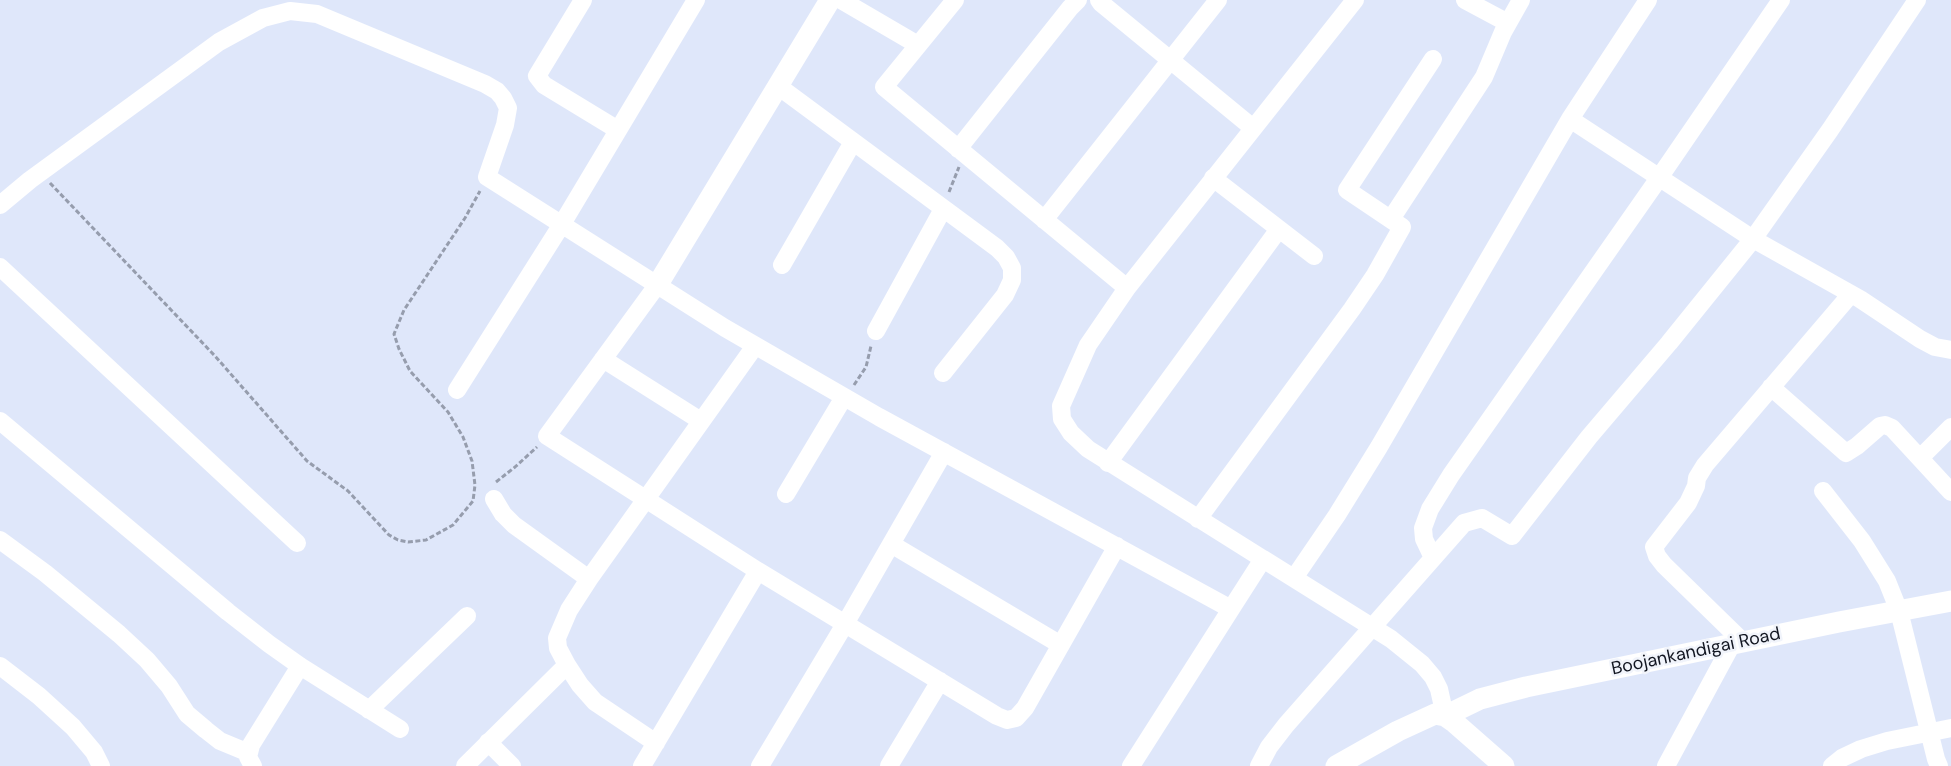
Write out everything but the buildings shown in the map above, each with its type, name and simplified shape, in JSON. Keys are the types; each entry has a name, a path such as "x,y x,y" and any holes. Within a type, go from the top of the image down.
{"street":[{"path":"583,0 540,68 537,76 544,85 618,130"},
{"path":"458,390 562,224 696,0"},
{"path":"830,0 658,284 547,436 758,571 997,716 1007,720 1016,718 1025,708 1117,546"},
{"path":"841,0 918,45"},
{"path":"955,0 884,87 1127,288"},
{"path":"963,152 1070,8 1078,0"},
{"path":"1099,0 1253,128"},
{"path":"1044,220 1218,0"},
{"path":"1354,0 1127,288 1088,345 1061,406 1062,419 1071,433 1088,449 1108,463 1373,627 1408,651 1427,670 1439,689 1445,716 1455,722 1504,766"},
{"path":"1465,0 1508,23"},
{"path":"1391,219 1484,77 1520,0"},
{"path":"1294,578 1337,515 1379,447 1570,119 1648,0"},
{"path":"1433,558 1424,539 1422,528 1430,509 1457,467 1659,178 1780,0"},
{"path":"1259,766 1269,747 1286,724 1464,524 1472,519 1482,518 1512,536 1589,437 1669,343 1753,239 1830,130 1917,0"},
{"path":"0,205 40,173 219,42 263,18 290,11 317,14 485,84 496,91 503,98 508,108 505,125 487,177 755,346 844,397 1231,608"},
{"path":"1198,518 1375,275 1402,227 1347,190 1433,58"},
{"path":"778,86 1006,257 1012,268 1012,280 1005,295 943,373"},
{"path":"1570,119 1753,239 1877,309 1920,339 1935,347 1951,350"},
{"path":"782,265 853,142"},
{"path":"1213,178 1314,256"},
{"path":"876,331 944,209"},
{"path":"1108,463 1279,229"},
{"path":"0,267 297,543"},
{"path":"1666,766 1737,643 1664,566 1657,556 1654,547 1688,503 1701,471 1851,294"},
{"path":"656,743 595,702 580,685 567,665 558,648 557,638 569,610 589,579 755,346"},
{"path":"603,359 702,421"},
{"path":"1772,387 1842,451 1850,452 1880,426 1885,425 1892,428 1951,492"},
{"path":"786,494 844,397"},
{"path":"0,421 228,612 300,666 400,729"},
{"path":"1920,458 1951,427"},
{"path":"760,766 845,624 944,452"},
{"path":"490,491 503,514 514,525 589,579"},
{"path":"1823,491 1862,540 1887,581 1898,611 1929,732 1940,766"},
{"path":"0,540 45,573 119,634 147,660 170,686 187,714 220,741 251,760"},
{"path":"891,544 1061,645"},
{"path":"1131,766 1263,559"},
{"path":"642,766 758,571"},
{"name":"Boojankandigai Road","path":"1345,764 1398,731 1435,714 1445,716 1480,699 1526,687 1737,643 1951,601"},
{"path":"369,710 467,616"},
{"path":"465,766 567,665"},
{"path":"0,666 39,696 73,727 94,752 100,766"},
{"path":"251,760 251,745 300,666"},
{"path":"890,766 940,681"},
{"path":"1832,766 1842,758 1861,749 1887,741 1951,728"},
{"path":"488,742 512,766"}],"path":[{"path":"944,209 953,177 963,152"},
{"path":"40,173 215,356 307,461 348,490 389,535 398,540 408,542 426,540 452,525 470,505 475,485 472,461 462,437 448,412 410,371 394,334 404,310 465,218 487,177"},
{"path":"844,397 862,376 876,331"},
{"path":"474,494 490,491 547,436"}]}
